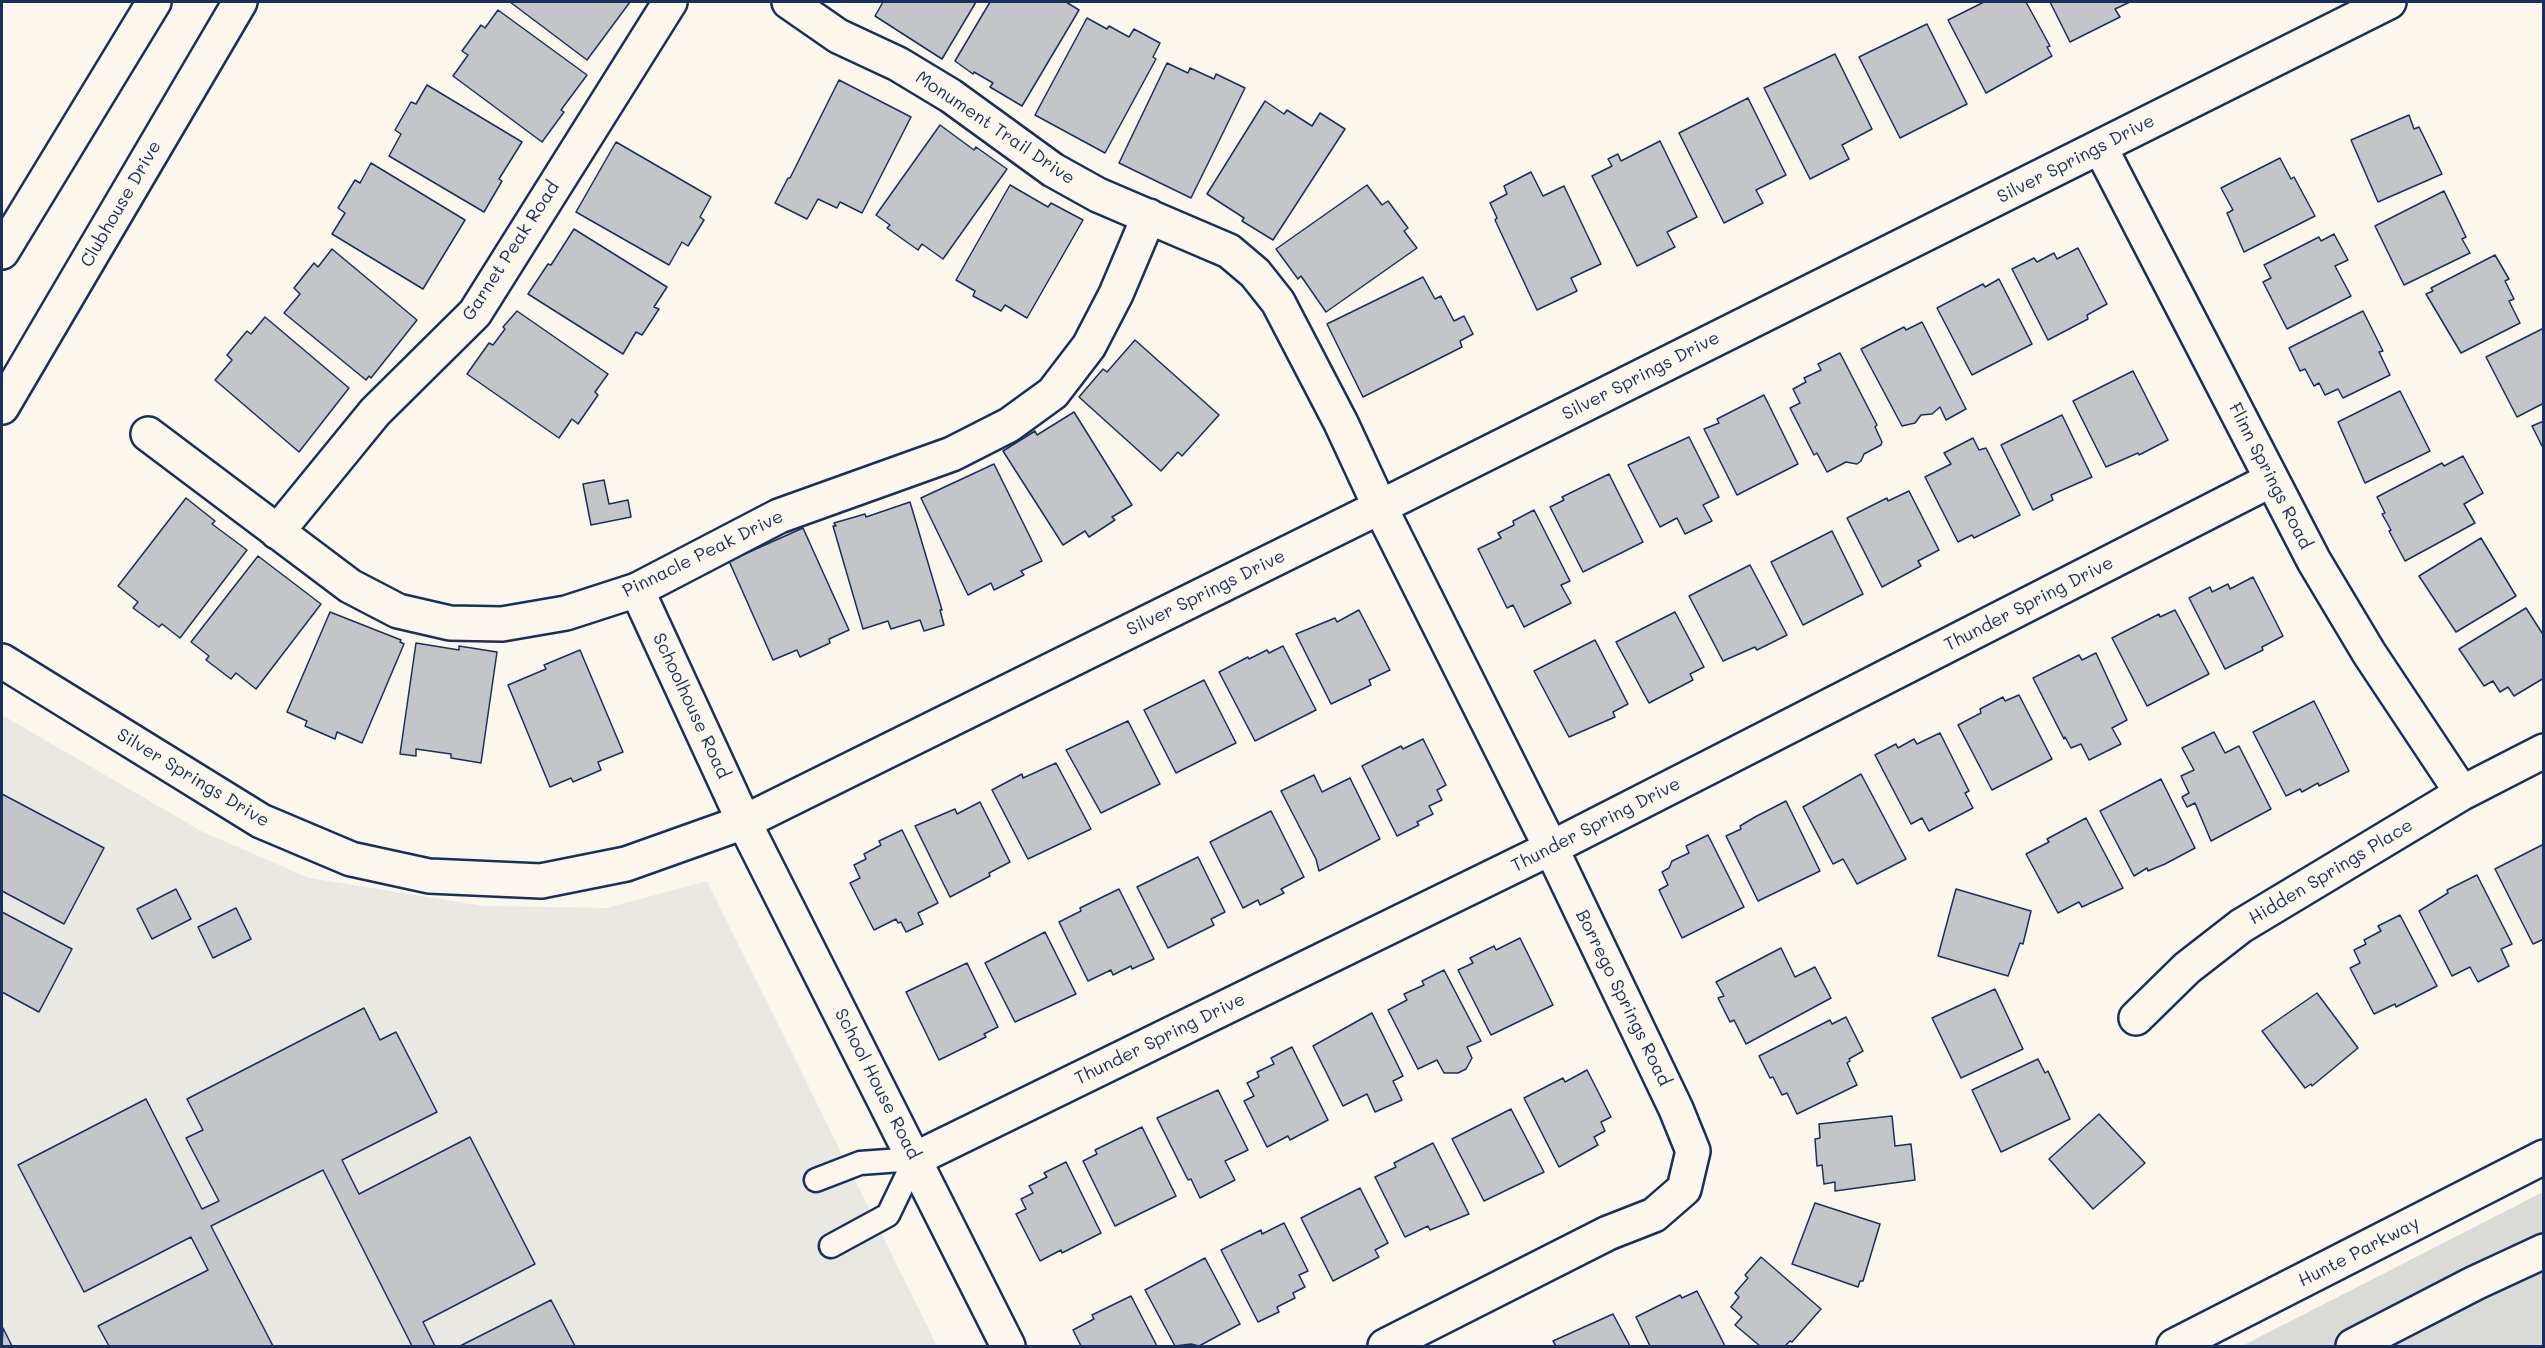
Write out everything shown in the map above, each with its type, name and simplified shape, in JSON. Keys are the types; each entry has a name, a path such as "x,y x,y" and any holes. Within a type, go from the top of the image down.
{"street":[{"path":"2,252 153,2"},
{"name":"Clubhouse Drive","path":"2,407 240,2"},
{"name":"Garnet Peak Road","path":"277,532 375,412 475,313 670,2"},
{"name":"Monument Trail Drive","path":"789,2 838,36 898,64 951,96 1053,170 1098,195 1229,250 1255,273 1278,302 1346,432 1380,507"},
{"name":"Silver Springs Drive","path":"2,661 261,821 351,859 429,876 541,881 626,864 744,822 1380,507 2389,2"},
{"name":"Flinn Springs Road","path":"2100,147 2314,561 2369,653 2462,793"},
{"name":"Pinnacle Peak Drive","path":"148,434 350,586 398,610 450,623 502,624 555,615 637,590 779,516 952,454 1009,425 1053,393 1089,346 1116,294 1149,216"},
{"name":"Thunder Spring Drive","path":"915,1159 1551,848 2271,480"},
{"name":"Borrego Springs Road","path":"1380,507 1551,848 1694,1151 1684,1189 1654,1215 1608,1233 1385,1347"},
{"name":"Schoolhouse Road","path":"637,590 744,822"},
{"name":"Hidden Springs Place","path":"2136,1018 2187,968 2241,926 2462,793 2544,751"},
{"name":"School House Road","path":"744,822 1008,1347"},
{"name":"Hunte Parkway","path":"2174,1347 2544,1157"},
{"path":"2353,1347 2475,1283 2544,1251"}],"lane":[{"path":"816,1180 860,1163 915,1159 888,1215 831,1246"}],"shaded area":[{"path":"2,715 203,832 309,878 484,906 607,908 707,881 937,1346 2,1346"},
{"path":"2543,1192 2543,1346 2242,1346"}],"building":[{"path":"510,2 630,2 587,60"},
{"path":"883,2 976,2 942,59 875,16"},
{"path":"990,2 1066,2 1079,10 1022,106 990,87 993,83 974,72 973,74 955,61"},
{"path":"1984,2 2026,2 2050,46 2047,47 2052,56 1986,93 1948,20"},
{"path":"2050,2 2130,2 2115,9 2120,17 2070,42"},
{"path":"498,10 587,75 561,110 564,112 542,142 453,76 468,55 462,51 481,25 485,28"},
{"path":"1087,18 1129,37 1134,29 1160,43 1153,57 1156,59 1105,153 1035,115"},
{"path":"1927,24 1967,104 1900,138 1859,57"},
{"path":"1835,54 1872,129 1842,145 1849,159 1810,179 1764,88"},
{"path":"1167,63 1188,73 1190,68 1214,79 1216,74 1245,88 1191,198 1119,163"},
{"path":"839,80 911,117 862,213 840,202 837,208 818,199 807,219 775,203"},
{"path":"427,85 522,142 499,179 502,181 484,212 389,156 401,134 395,130 411,102 416,104"},
{"path":"1748,98 1786,175 1756,190 1763,203 1724,223 1679,133"},
{"path":"1265,101 1284,114 1287,110 1312,126 1320,113 1345,129 1273,240 1242,221 1244,218 1207,194"},
{"path":"2409,115 2414,129 2419,127 2442,174 2378,202 2351,140"},
{"path":"940,125 974,150 976,147 1007,169 943,259 922,244 918,250 887,228 890,225 876,215"},
{"path":"1660,141 1697,217 1667,232 1675,247 1637,266 1592,176 1612,166 1608,159 1618,154 1621,161"},
{"path":"616,142 711,197 700,217 704,220 688,246 682,242 669,265 576,212"},
{"path":"2280,158 2291,179 2294,177 2315,216 2244,252 2227,213 2233,210 2221,188"},
{"path":"371,163 465,220 423,289 332,234 345,213 338,208 355,180 360,183"},
{"path":"1531,172 1543,196 1564,186 1601,264 1571,278 1577,291 1537,310 1495,220 1497,218 1490,203 1507,194 1504,186"},
{"path":"1010,185 1048,207 1051,203 1083,220 1027,318 1005,305 1001,311 973,296 975,291 956,280"},
{"path":"1367,185 1382,205 1388,201 1408,228 1404,231 1417,248 1326,312 1301,276 1298,279 1276,249"},
{"path":"2444,191 2466,237 2462,239 2470,253 2404,285 2375,226"},
{"path":"574,229 667,287 654,307 659,309 642,335 636,332 623,354 528,294 548,264 551,265"},
{"path":"2334,234 2348,260 2335,266 2351,296 2287,329 2263,282 2271,278 2264,265 2319,237 2321,241"},
{"path":"2078,248 2107,304 2087,315 2088,319 2048,340 2012,269 2034,258 2037,262 2054,253 2057,259"},
{"path":"332,249 417,320 371,378 369,376 366,380 284,313 300,294 294,288 314,263 318,267"},
{"path":"2495,255 2509,279 2505,281 2514,299 2509,301 2520,323 2461,353 2426,294 2433,291 2431,288"},
{"path":"1423,277 1435,299 1441,296 1454,321 1464,316 1473,334 1460,341 1462,347 1363,397 1327,324"},
{"path":"1999,279 2032,344 1972,375 1937,308 1983,284 1985,287"},
{"path":"517,311 608,374 595,392 598,395 578,424 572,419 559,438 467,374 489,343 493,345 505,329 503,327"},
{"path":"2363,311 2383,351 2379,352 2390,375 2343,398 2338,389 2325,395 2319,383 2314,386 2305,369 2300,371 2289,348"},
{"path":"265,317 349,388 299,452 215,380 232,360 227,355 247,331 251,334"},
{"path":"1922,322 1966,409 1946,420 1940,407 1932,414 1921,415 1915,423 1902,426 1861,349 1904,327 1906,330"},
{"path":"2544,328 2544,403 2517,417 2486,357"},
{"path":"1135,340 1219,415 1182,456 1178,452 1161,471 1079,397 1103,369 1107,372"},
{"path":"1840,353 1877,425 1875,427 1882,442 1881,445 1864,454 1857,464 1846,462 1827,472 1817,453 1814,455 1790,408 1800,403 1793,389 1806,382 1804,378 1821,370 1818,364"},
{"path":"2133,371 2168,440 2139,455 2138,453 2106,467 2073,401"},
{"path":"2400,391 2430,451 2365,483 2338,422"},
{"path":"1764,395 1798,464 1737,495 1704,429 1719,423 1717,419"},
{"path":"1074,412 1132,505 1112,517 1115,520 1089,537 1085,531 1063,545 1003,451 1035,431 1037,435"},
{"path":"2062,415 2092,477 2051,495 2053,500 2033,510 2001,445"},
{"path":"2544,421 2544,450 2532,426"},
{"path":"1689,437 1719,497 1703,505 1712,521 1685,534 1677,518 1660,527 1628,465"},
{"path":"1973,438 1979,450 1986,448 2020,515 1974,538 1972,535 1958,542 1925,477 1951,464 1944,453"},
{"path":"2463,456 2483,493 2464,504 2475,523 2405,561 2389,531 2391,530 2382,514 2385,513 2377,497 2442,463 2444,466"},
{"path":"994,464 1042,561 1021,571 1024,575 994,590 991,583 968,595 921,498"},
{"path":"1609,474 1643,542 1583,572 1550,507 1564,500 1562,497"},
{"path":"604,480 609,504 628,500 631,517 591,525 583,484"},
{"path":"1909,491 1939,550 1918,561 1921,566 1882,587 1847,518 1887,498 1888,501"},
{"path":"186,498 215,521 212,524 247,550 180,638 162,624 159,627 133,608 138,602 118,586"},
{"path":"910,502 942,610 940,610 944,625 924,631 920,620 891,629 888,621 863,629 834,523 865,514 866,517"},
{"path":"1534,510 1570,581 1561,585 1571,603 1524,627 1513,605 1507,608 1478,549 1501,538 1498,533 1514,525 1513,521"},
{"path":"803,528 849,630 829,639 830,643 800,657 797,650 773,660 729,561"},
{"path":"1832,531 1863,594 1803,625 1771,562"},
{"path":"2481,538 2516,596 2456,632 2419,576"},
{"path":"258,556 321,604 256,689 236,673 231,679 206,660 209,656 191,642"},
{"path":"1750,565 1787,635 1757,650 1755,647 1723,661 1689,596"},
{"path":"2253,577 2283,636 2262,647 2263,650 2225,669 2189,598 2210,587 2212,592 2228,584 2230,589"},
{"path":"2526,608 2544,636 2544,678 2514,696 2508,687 2500,692 2493,681 2484,686 2459,649"},
{"path":"1359,610 1390,670 1369,680 1371,685 1331,704 1296,634 1335,618 1337,622"},
{"path":"2175,610 2209,674 2147,706 2112,638 2159,614 2160,617"},
{"path":"330,612 401,640 400,642 404,644 362,743 337,732 335,739 305,726 307,721 287,712"},
{"path":"1675,612 1704,667 1690,674 1693,680 1649,703 1616,642"},
{"path":"1595,640 1628,704 1613,712 1615,717 1569,737 1534,671"},
{"path":"416,643 459,650 459,646 497,652 481,763 451,758 451,754 416,749 416,756 400,754"},
{"path":"1283,646 1316,710 1255,741 1219,672 1248,657 1249,659 1267,650 1269,653"},
{"path":"580,650 623,752 598,762 601,770 573,782 571,778 550,787 508,685 546,669 544,665"},
{"path":"2096,653 2127,720 2112,728 2121,744 2089,760 2081,744 2071,748 2065,737 2064,739 2033,678 2079,655 2082,660"},
{"path":"1204,680 1236,743 1176,773 1144,710"},
{"path":"2019,695 2052,759 1992,790 1958,725 1981,713 1980,709 2003,697 2005,701"},
{"path":"2314,701 2349,771 2319,786 2318,783 2302,792 2300,789 2286,796 2253,732"},
{"path":"1128,721 1160,784 1101,813 1066,750"},
{"path":"2214,732 2225,753 2239,746 2271,809 2211,841 2195,803 2187,807 2182,797 2189,793 2181,776 2194,770 2182,748"},
{"path":"1940,733 1969,791 1965,793 1973,808 1929,831 1922,818 1911,824 1875,755 1896,744 1898,748 1914,739 1917,744"},
{"path":"1423,739 1446,785 1437,790 1442,800 1429,806 1433,814 1417,822 1419,825 1397,836 1362,766 1401,746 1403,749"},
{"path":"1056,763 1091,829 1028,859 992,790 1022,774 1023,778"},
{"path":"1861,774 1906,859 1857,884 1843,859 1833,864 1803,807"},
{"path":"1314,775 1322,792 1350,778 1380,839 1319,871 1316,859 1281,791"},
{"path":"2161,779 2195,848 2165,864 2148,871 2147,868 2134,876 2100,811"},
{"path":"2,794 104,848 64,924 2,891"},
{"path":"1786,801 1820,871 1758,901 1726,836"},
{"path":"980,802 1010,862 989,873 990,876 950,897 915,826 955,809 957,814"},
{"path":"1271,811 1304,877 1281,889 1284,893 1260,905 1258,900 1243,908 1210,842"},
{"path":"2086,818 2123,888 2082,907 2079,902 2058,913 2026,854 2049,842 2047,839"},
{"path":"902,830 938,903 918,913 923,924 906,932 901,922 898,923 896,919 874,930 850,883 860,878 854,865 866,859 864,854 881,845 879,841"},
{"path":"1708,835 1744,907 1682,938 1659,890 1668,885 1662,872 1669,868 1672,861 1689,853 1686,846"},
{"path":"2544,844 2544,939 2533,944 2495,869"},
{"path":"1198,857 1225,912 1211,919 1214,925 1168,948 1137,887"},
{"path":"2477,875 2512,944 2501,949 2509,966 2478,982 2470,967 2452,976 2419,911 2448,893 2447,890"},
{"path":"176,889 191,919 152,939 137,909"},
{"path":"1119,889 1154,959 1132,969 1131,966 1113,975 1111,970 1088,981 1059,922 1081,911 1080,908"},
{"path":"1956,889 2031,911 2023,944 2020,943 2008,976 1938,956"},
{"path":"236,908 251,939 213,958 198,927"},
{"path":"2,912 72,949 39,1012 2,992"},
{"path":"2400,915 2437,986 2396,1007 2395,1004 2374,1014 2350,968 2360,963 2354,950 2366,944 2364,940 2381,931 2378,926"},
{"path":"1045,932 1076,994 1015,1022 985,963"},
{"path":"1520,938 1553,1005 1491,1035 1458,970 1473,963 1470,958 1494,946 1496,950"},
{"path":"1781,948 1795,977 1815,967 1831,998 1746,1044 1734,1020 1730,1022 1718,998 1724,996 1716,982"},
{"path":"967,963 998,1027 984,1034 986,1037 939,1060 906,992"},
{"path":"1444,970 1481,1041 1467,1047 1472,1058 1466,1069 1458,1073 1444,1073 1437,1060 1418,1069 1388,1010 1407,1000 1404,994 1424,985 1422,981"},
{"path":"1995,989 2023,1049 1961,1078 1932,1018"},
{"path":"2317,993 2358,1048 2312,1086 2311,1084 2305,1088 2262,1031"},
{"path":"364,1008 380,1040 396,1032 437,1112 342,1160 359,1194 470,1137 535,1264 423,1322 435,1346 412,1346 323,1170 211,1226 273,1346 109,1346 98,1326 208,1270 191,1237 84,1292 18,1165 146,1099 202,1209 219,1201 186,1138 203,1130 187,1099"},
{"path":"1372,1013 1403,1076 1393,1081 1402,1100 1375,1112 1367,1094 1343,1106 1313,1046"},
{"path":"1846,1017 1863,1051 1849,1059 1847,1063 1857,1085 1797,1114 1787,1093 1782,1095 1759,1056 1830,1020 1832,1024"},
{"path":"1292,1047 1328,1120 1290,1140 1288,1136 1267,1147 1244,1101 1254,1096 1247,1083 1259,1077 1257,1072 1274,1064 1271,1058"},
{"path":"2038,1059 2045,1073 2048,1071 2070,1119 2001,1152 1972,1090"},
{"path":"1587,1070 1611,1117 1601,1122 1605,1131 1594,1137 1598,1145 1559,1167 1524,1098 1563,1078 1565,1082"},
{"path":"1218,1090 1248,1150 1225,1161 1235,1180 1200,1198 1191,1179 1188,1180 1157,1118"},
{"path":"1511,1109 1544,1172 1484,1201 1452,1139"},
{"path":"2099,1114 2145,1163 2093,1209 2049,1159"},
{"path":"1892,1116 1895,1146 1911,1144 1915,1180 1835,1191 1835,1182 1824,1184 1822,1165 1817,1166 1815,1139 1820,1138 1819,1124"},
{"path":"1142,1127 1176,1196 1115,1226 1083,1161 1097,1154 1095,1150"},
{"path":"1433,1143 1469,1214 1430,1230 1428,1226 1405,1237 1375,1177 1396,1167 1394,1163"},
{"path":"1066,1162 1101,1233 1062,1253 1061,1250 1040,1261 1016,1214 1026,1209 1021,1199 1033,1193 1029,1186 1047,1177 1044,1173"},
{"path":"1360,1188 1388,1243 1375,1250 1379,1257 1333,1281 1301,1218"},
{"path":"1815,1203 1880,1224 1863,1281 1860,1281 1858,1287 1792,1264"},
{"path":"1284,1223 1308,1271 1299,1275 1305,1287 1293,1293 1295,1298 1277,1307 1279,1312 1258,1322 1221,1250 1261,1230 1262,1234"},
{"path":"1761,1257 1821,1309 1792,1342 1790,1341 1785,1346 1760,1346 1735,1325 1742,1317 1731,1307 1739,1297 1735,1293 1748,1278 1745,1275"},
{"path":"1205,1258 1240,1324 1199,1346 1191,1344 1175,1346 1145,1290"},
{"path":"1697,1291 1725,1346 1650,1346 1636,1317 1680,1295 1682,1298"},
{"path":"1131,1296 1157,1346 1081,1346 1073,1330 1094,1319 1092,1315"},
{"path":"551,1300 575,1346 460,1346"},
{"path":"1613,1314 1630,1346 1556,1346 1553,1341"},
{"path":"3,1328 12,1346 2,1346"}]}
